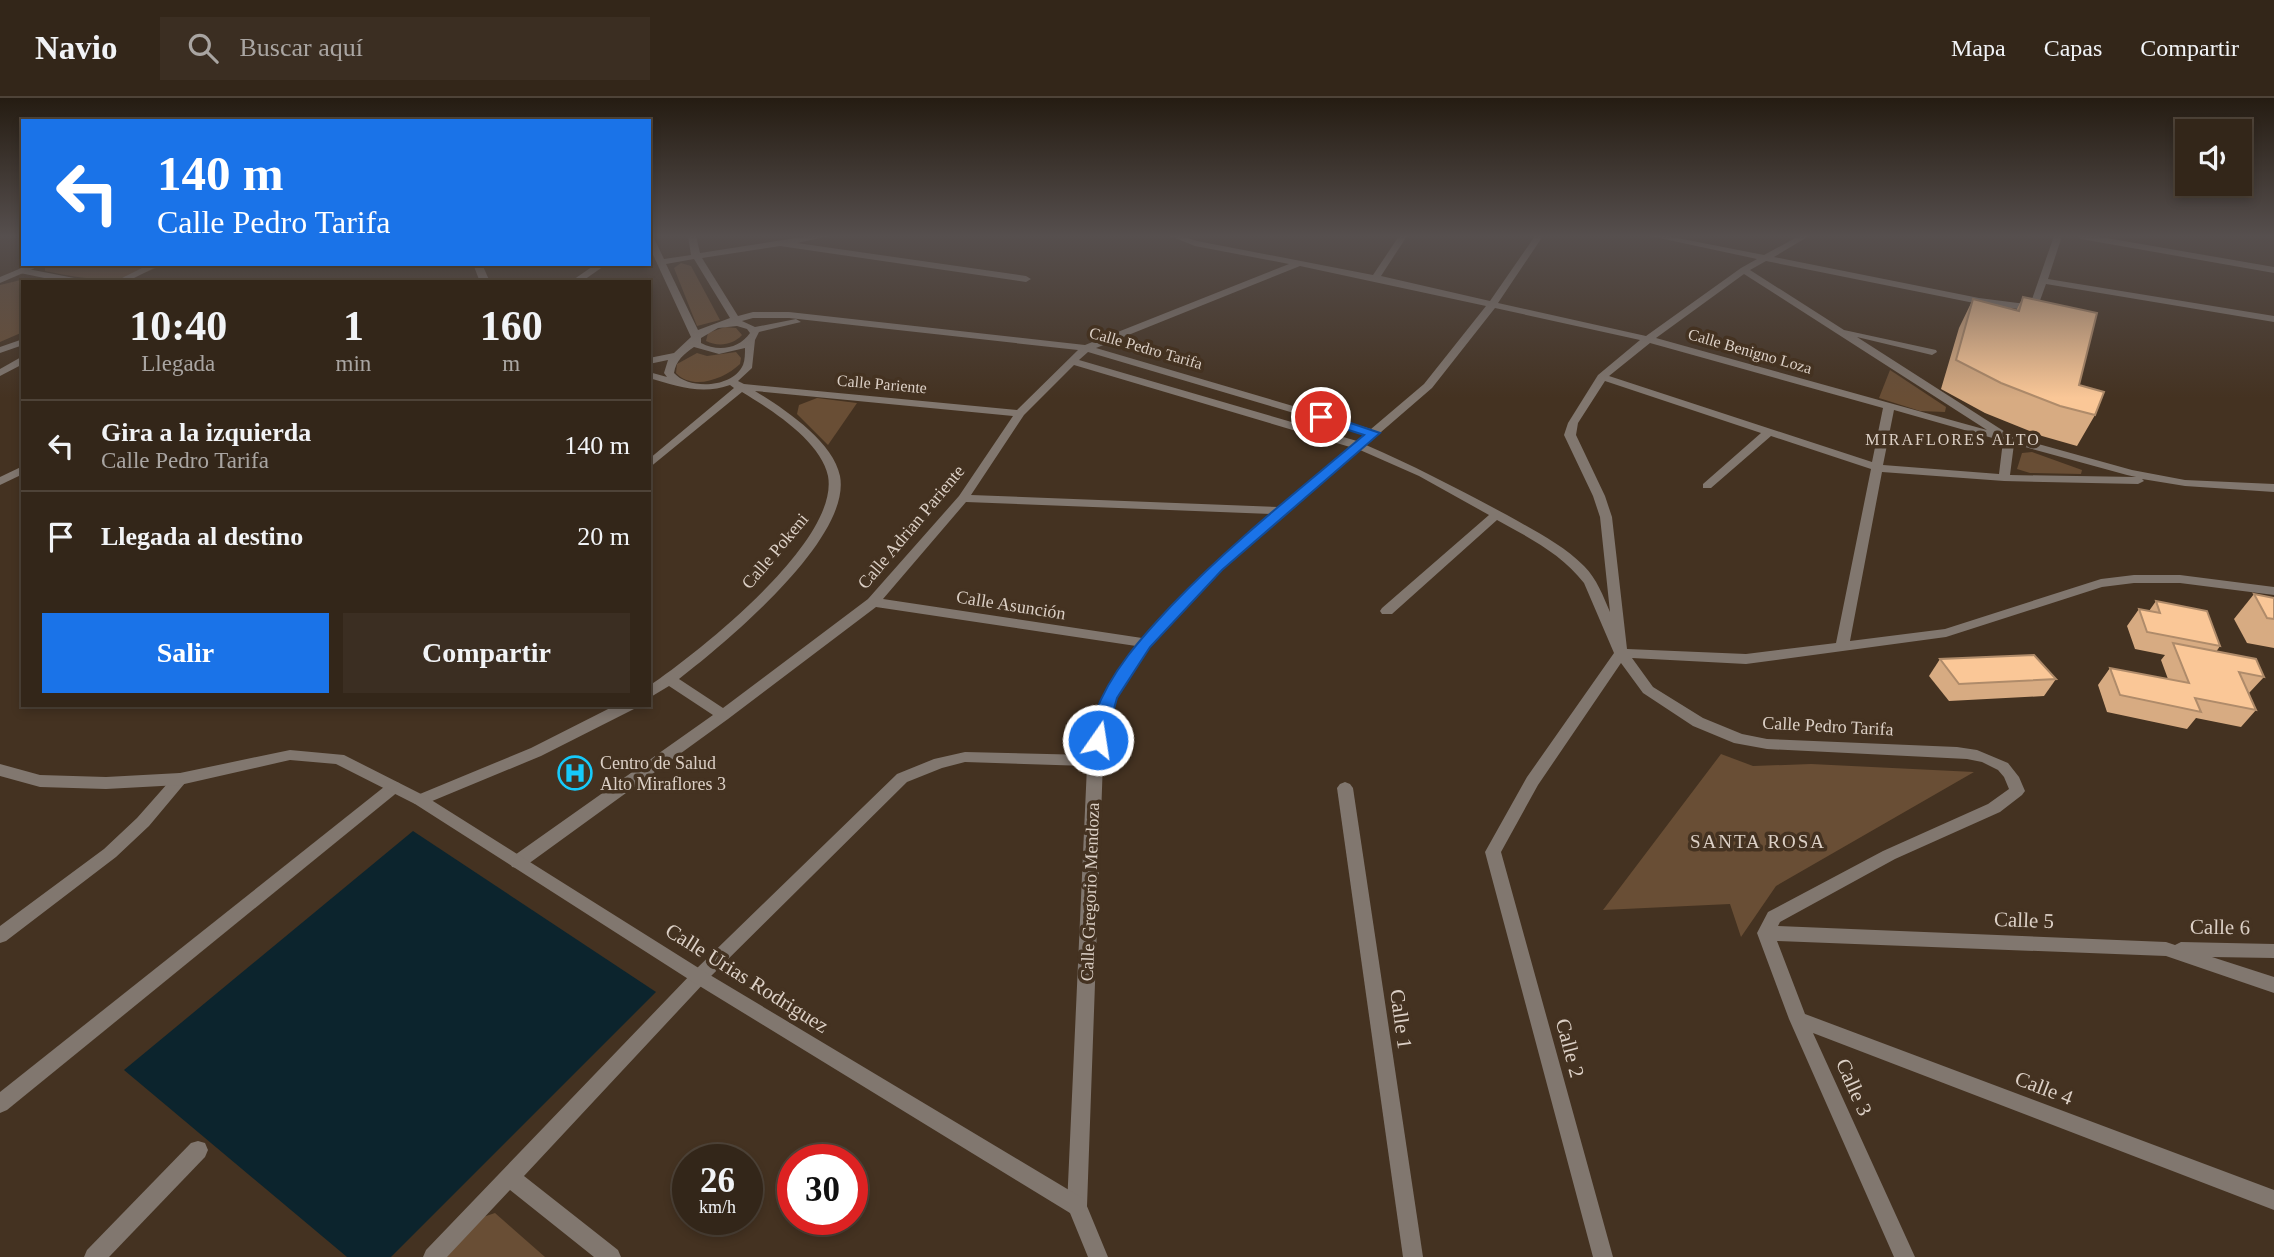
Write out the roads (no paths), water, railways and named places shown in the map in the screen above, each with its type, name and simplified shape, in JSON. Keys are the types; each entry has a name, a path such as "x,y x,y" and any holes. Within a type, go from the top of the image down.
{"street":[{"path":"673,290 695,339 669,366 668,373 682,384"},
{"path":"651,462 736,384 748,366 752,335 736,321 717,290"},
{"name":"Calle Adrian Pariente","path":"518,862 723,715 873,602 963,498 1020,413 1071,360 1086,348 1230,290"},
{"name":"Calle Benigno Loza","path":"1432,290 1648,339 2131,473 2185,483 2274,488"},
{"name":"Calle Gregorio Mendoza","path":"1098,1257 1077,1206 1095,761 1101,719 1109,697 1145,643 1217,567 1428,386 1447,365 1502,290"},
{"path":"1716,290 1648,339 1602,377 1573,423 1570,435 1606,516 1621,653 1746,659 1946,633 2101,583 2134,579 2180,579 2274,590"},
{"path":"1774,290 2009,439 2004,478"},
{"path":"1928,290 1997,304 2035,304 2040,290"},
{"path":"2099,290 2274,319"},
{"name":"Calle Pedro Tarifa","path":"820,319 752,335 736,348 716,351 700,347 695,339 705,329 765,314 820,319 1086,348 1373,433"},
{"path":"1834,330 1932,352"},
{"path":"0,350 21,343"},
{"path":"651,361 676,356"},
{"path":"0,373 21,360"},
{"name":"Calle Pedro Tarifa","path":"1071,360 1360,446 1423,474 1535,536 1581,570 1590,582 1621,653 1648,690 1698,722 1739,739 1767,744 1980,755 2003,765 2014,777 2017,791 1994,808 1889,855 1774,917 1766,933"},
{"path":"651,376 682,384"},
{"path":"1602,377 1878,468 2004,478 2185,483"},
{"name":"Calle Pariente","path":"682,384 736,384 1020,413"},
{"name":"Calle Pokeni","path":"651,692 670,680 724,636 779,581 808,547 836,498 833,476 821,454 797,426 780,410 736,384"},
{"path":"1842,646 1889,406"},
{"path":"1707,486 1769,432"},
{"path":"0,482 21,471"},
{"path":"963,498 1282,512"},
{"path":"1387,611 1496,515"},
{"name":"Calle Asunción","path":"873,602 1145,643"},
{"name":"Calle 2","path":"1603,1257 1493,852 1532,781 1621,653"},
{"path":"670,680 723,715"},
{"path":"420,800 536,752 625,707"},
{"name":"Calle Urias Rodriguez","path":"0,770 40,781 70,783 180,779 290,755 338,759 420,800 699,976 1077,1206"},
{"path":"433,1257 699,976 902,778 939,763 965,757 1095,761"},
{"path":"0,936 110,853 143,822 180,779"},
{"path":"0,1104 394,787"},
{"name":"Calle 1","path":"1346,788 1413,1257"},
{"name":"Calle 5","path":"1766,933 2166,948 2274,985"},
{"name":"Calle 3","path":"1766,933 1798,1019 1905,1257"},
{"name":"Calle 6","path":"2166,948 2274,951"},
{"name":"Calle 4","path":"1798,1019 2274,1200"},
{"path":"94,1257 198,1150"},
{"path":"509,1177 611,1257"}],"water":[{"path":"413,831 656,992 391,1257 347,1257 124,1070"}],"place":[{"name":"Centro de Salud Alto Miraflores 3","path":"575,773"}],"district":[{"name":"MIRAFLORES ALTO","path":"1953,439"},
{"name":"SANTA ROSA","path":"1758,841"}]}
